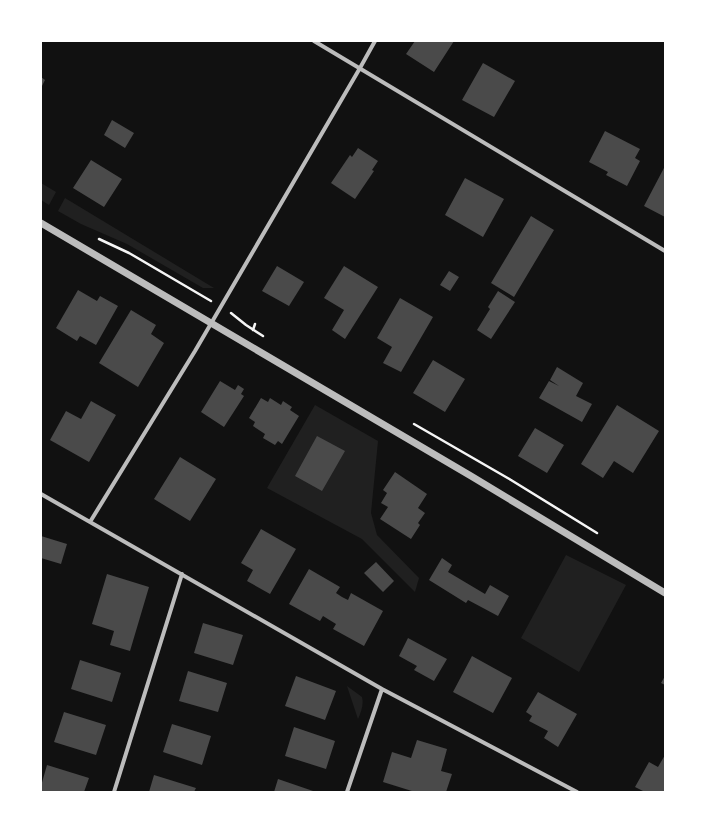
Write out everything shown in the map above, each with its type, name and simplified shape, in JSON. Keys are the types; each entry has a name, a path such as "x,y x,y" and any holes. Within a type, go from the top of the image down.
{"street":[{"path":"314,41 665,251"},
{"path":"90,522 195,351 375,41"},
{"path":"41,223 210,324 471,476 665,593"},
{"path":"41,494 382,690 577,792"},
{"path":"114,792 182,574"},
{"path":"347,792 382,690"}],"shaded area":[{"path":"41,183 56,192 49,205 41,200"},
{"path":"65,198 214,288 203,288 127,244 81,224 58,211"},
{"path":"315,405 378,441 371,513 377,535 419,578 415,592 362,539 267,488"},
{"path":"566,555 626,585 579,672 521,638"},
{"path":"347,686 362,697 363,700 358,719"}],"building":[{"path":"415,41 454,41 434,72 406,54"},
{"path":"483,63 515,81 494,117 462,100"},
{"path":"41,77 45,80 41,88"},
{"path":"112,120 134,133 125,148 104,135"},
{"path":"605,131 640,149 635,158 640,161 627,186 606,175 608,172 589,162"},
{"path":"358,148 378,161 372,170 374,171 355,199 331,183 350,155 352,157"},
{"path":"91,160 122,179 104,207 73,188"},
{"path":"665,166 665,217 644,206"},
{"path":"465,178 504,199 483,237 445,215"},
{"path":"531,216 554,230 514,297 491,283"},
{"path":"277,266 304,282 289,306 262,291"},
{"path":"344,266 378,287 345,339 332,330 344,310 324,298"},
{"path":"449,271 459,277 450,291 440,285"},
{"path":"78,290 97,301 100,296 118,306 96,345 80,336 77,341 56,328"},
{"path":"498,291 515,302 491,339 477,330 490,309 488,307"},
{"path":"400,298 433,317 401,372 383,363 392,347 377,338"},
{"path":"131,310 156,325 151,334 164,343 138,387 99,363"},
{"path":"433,360 465,379 445,412 413,393"},
{"path":"557,367 583,383 576,396 592,404 582,422 539,398 549,381 559,386 550,380"},
{"path":"220,381 235,390 238,385 244,389 241,394 244,396 224,427 201,412"},
{"path":"261,398 268,402 270,398 281,405 283,401 292,407 290,410 299,416 282,444 278,441 275,445 263,438 265,434 253,426 255,422 249,418"},
{"path":"91,401 116,415 89,462 50,440 66,411 81,419"},
{"path":"617,405 659,431 633,473 614,461 603,478 581,464"},
{"path":"535,428 564,445 547,473 518,456"},
{"path":"317,436 345,451 322,491 295,476"},
{"path":"180,457 216,479 190,521 154,499"},
{"path":"395,472 427,494 418,508 425,513 418,523 420,525 411,539 380,519 388,507 381,503 387,493 383,490"},
{"path":"261,529 296,549 270,594 247,581 253,570 241,563"},
{"path":"41,536 67,544 61,564 41,558"},
{"path":"442,558 452,565 448,572 485,594 490,585 509,596 498,616 468,600 466,603 429,580"},
{"path":"376,562 394,581 383,592 364,573"},
{"path":"309,569 340,587 336,593 342,597 348,600 351,593 383,611 364,646 333,629 336,624 323,616 320,621 289,604"},
{"path":"107,574 149,587 130,651 110,645 114,631 92,624"},
{"path":"203,623 243,635 233,665 194,653"},
{"path":"408,638 447,659 434,681 414,670 417,666 399,656"},
{"path":"472,656 512,678 493,713 453,692"},
{"path":"80,660 121,673 112,702 71,689"},
{"path":"188,671 227,683 218,712 179,701"},
{"path":"296,676 336,691 325,720 285,706"},
{"path":"665,676 665,685 661,683"},
{"path":"538,692 577,714 558,747 544,738 548,731 529,721 532,716 526,712"},
{"path":"64,712 106,725 96,755 54,742"},
{"path":"172,724 211,736 202,765 163,752"},
{"path":"294,727 335,741 326,769 285,756"},
{"path":"417,740 447,749 441,771 452,774 446,792 415,792 383,782 392,752 411,758"},
{"path":"665,755 665,792 645,792 635,787 649,762 658,767"},
{"path":"47,765 89,778 84,792 41,792 41,786"},
{"path":"154,775 196,788 194,792 149,792"},
{"path":"278,779 316,792 274,792"}]}
